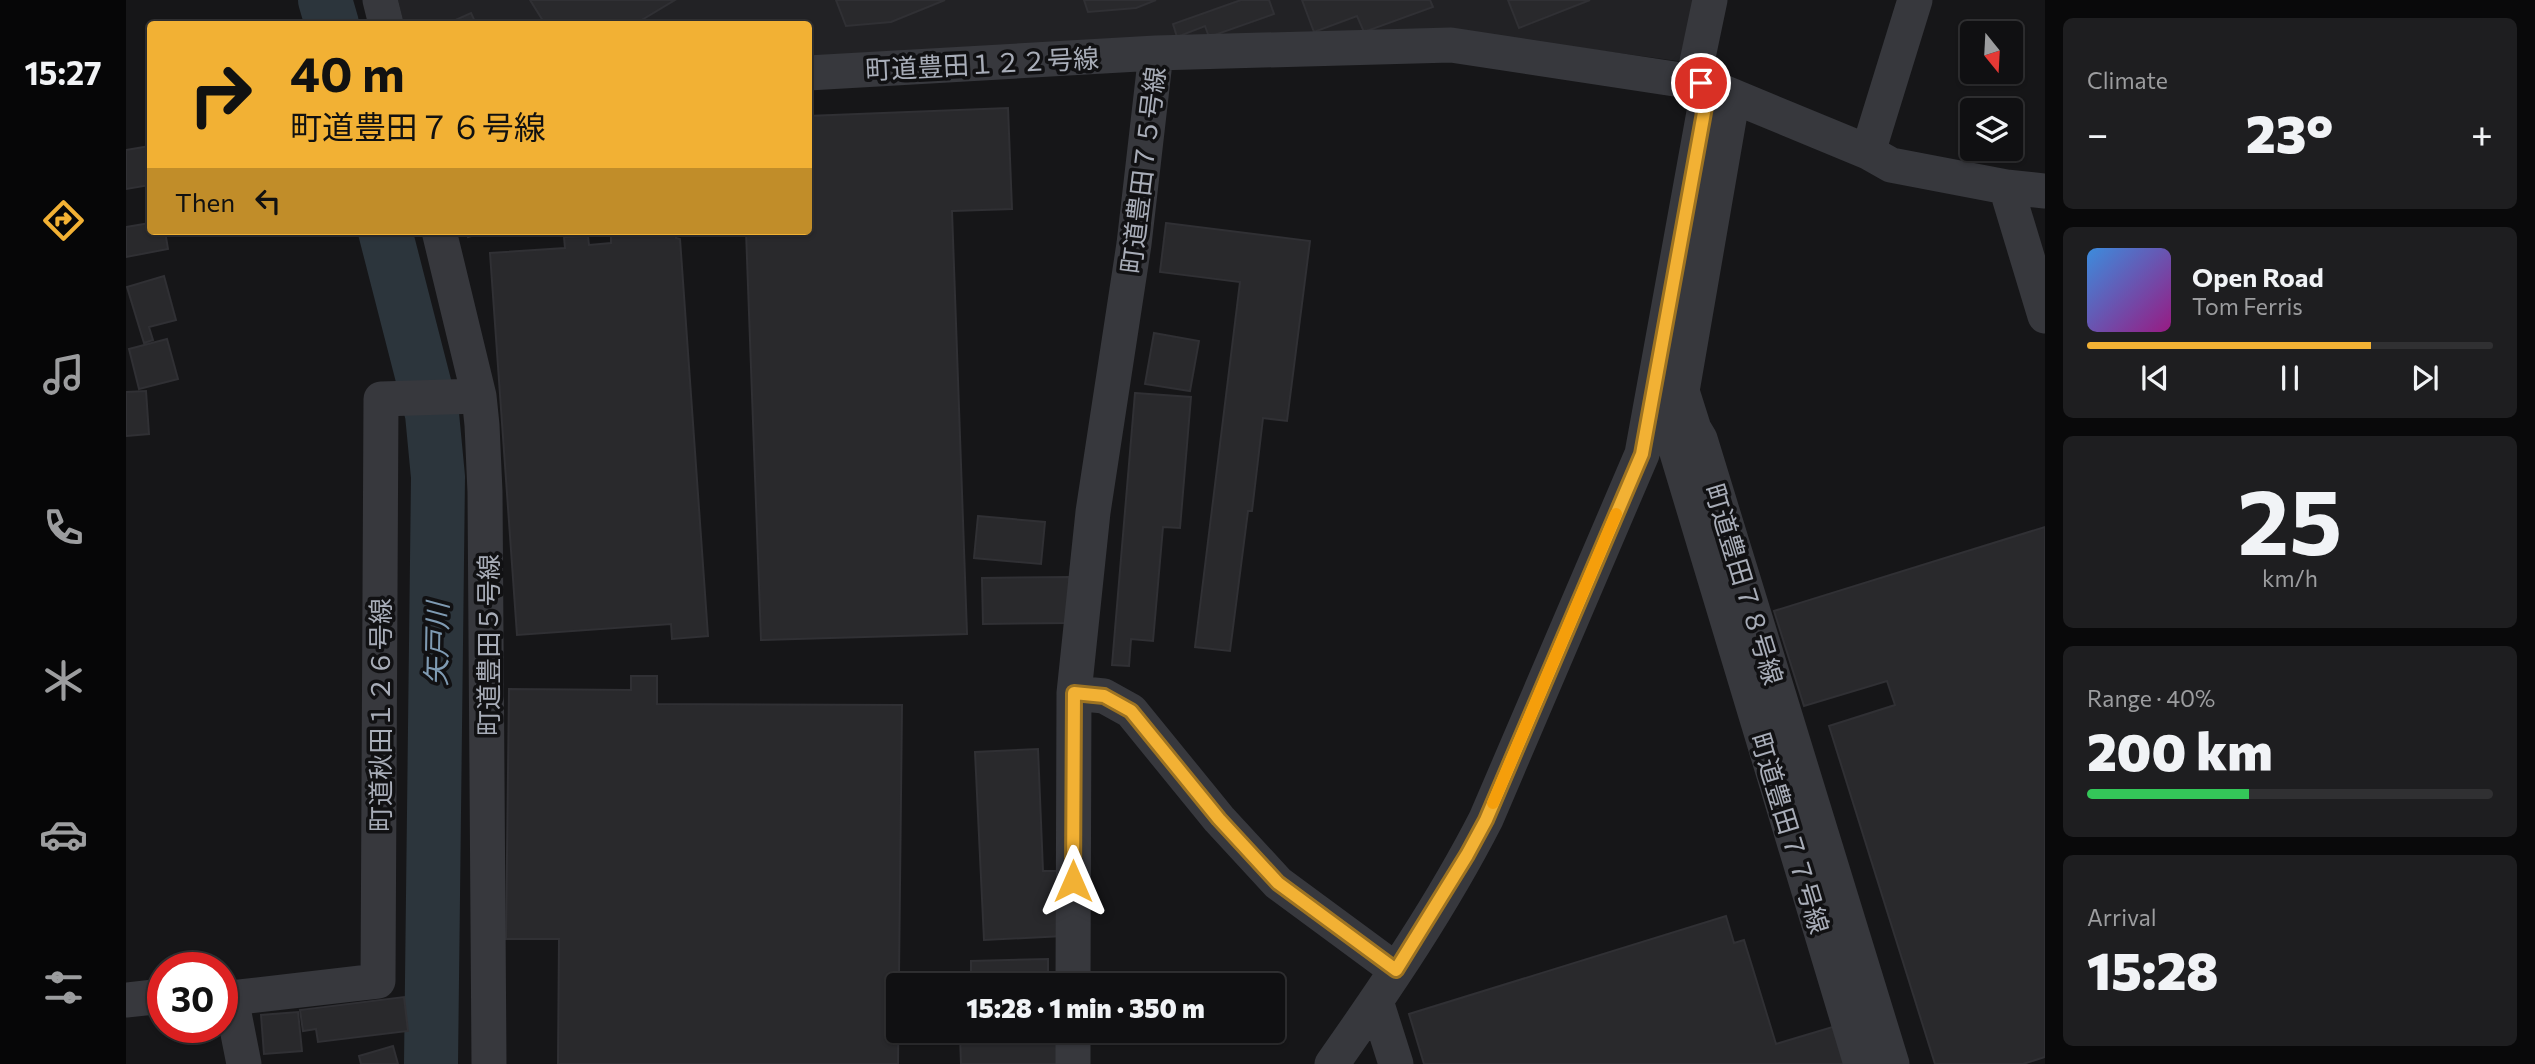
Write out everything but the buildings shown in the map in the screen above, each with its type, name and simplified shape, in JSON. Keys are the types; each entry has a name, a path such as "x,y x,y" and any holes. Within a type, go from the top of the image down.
{"street":[{"path":"380,0 385,21"},
{"path":"1332,1064 1396,970 1486,820 1642,454 1705,107 1697,62 1710,0"},
{"path":"1868,152 1915,0"},
{"name":"町道豊田７５号線","path":"1073,973 1074,693 1093,512 1134,244 1156,53 1451,46 1701,83 1868,152 1891,165 2006,187 2045,191"},
{"name":"町道豊田１２２号線","path":"812,73 1156,53"},
{"name":"町道豊田７８号線","path":"1733,96 1682,391 1704,453 1892,1064"},
{"path":"2006,187 2045,316"},
{"name":"町道豊田５号線","path":"440,235 479,396 482,425 485,492 489,1064"},
{"name":"町道秋田１２６号線","path":"238,994 378,981 381,398 479,396"},
{"name":"町道豊田７７号線","path":"1651,408 1668,423 1861,1064"},
{"path":"1074,693 1104,696 1131,711 1219,819 1278,883 1396,970"},
{"path":"126,1000 147,998"},
{"path":"1376,1001 1396,1064"},
{"path":"238,1040 244,1064"},
{"path":"1073,1043 1073,1064"}],"shaded area":[{"path":"398,0 1697,0 1685,62 1464,32 812,59 812,21 403,21"}],"waterway":[{"name":"矢戸川","path":"325,0 331,21"},
{"name":"矢戸川","path":"386,235 432,414 438,477 431,1064"}],"slow traffic":[{"path":"1493,803 1616,514"}],"route":[{"path":"1073,881 1074,693 1104,696 1131,711 1219,819 1278,883 1396,970 1486,820 1642,454 1705,107 1701,83"}]}
